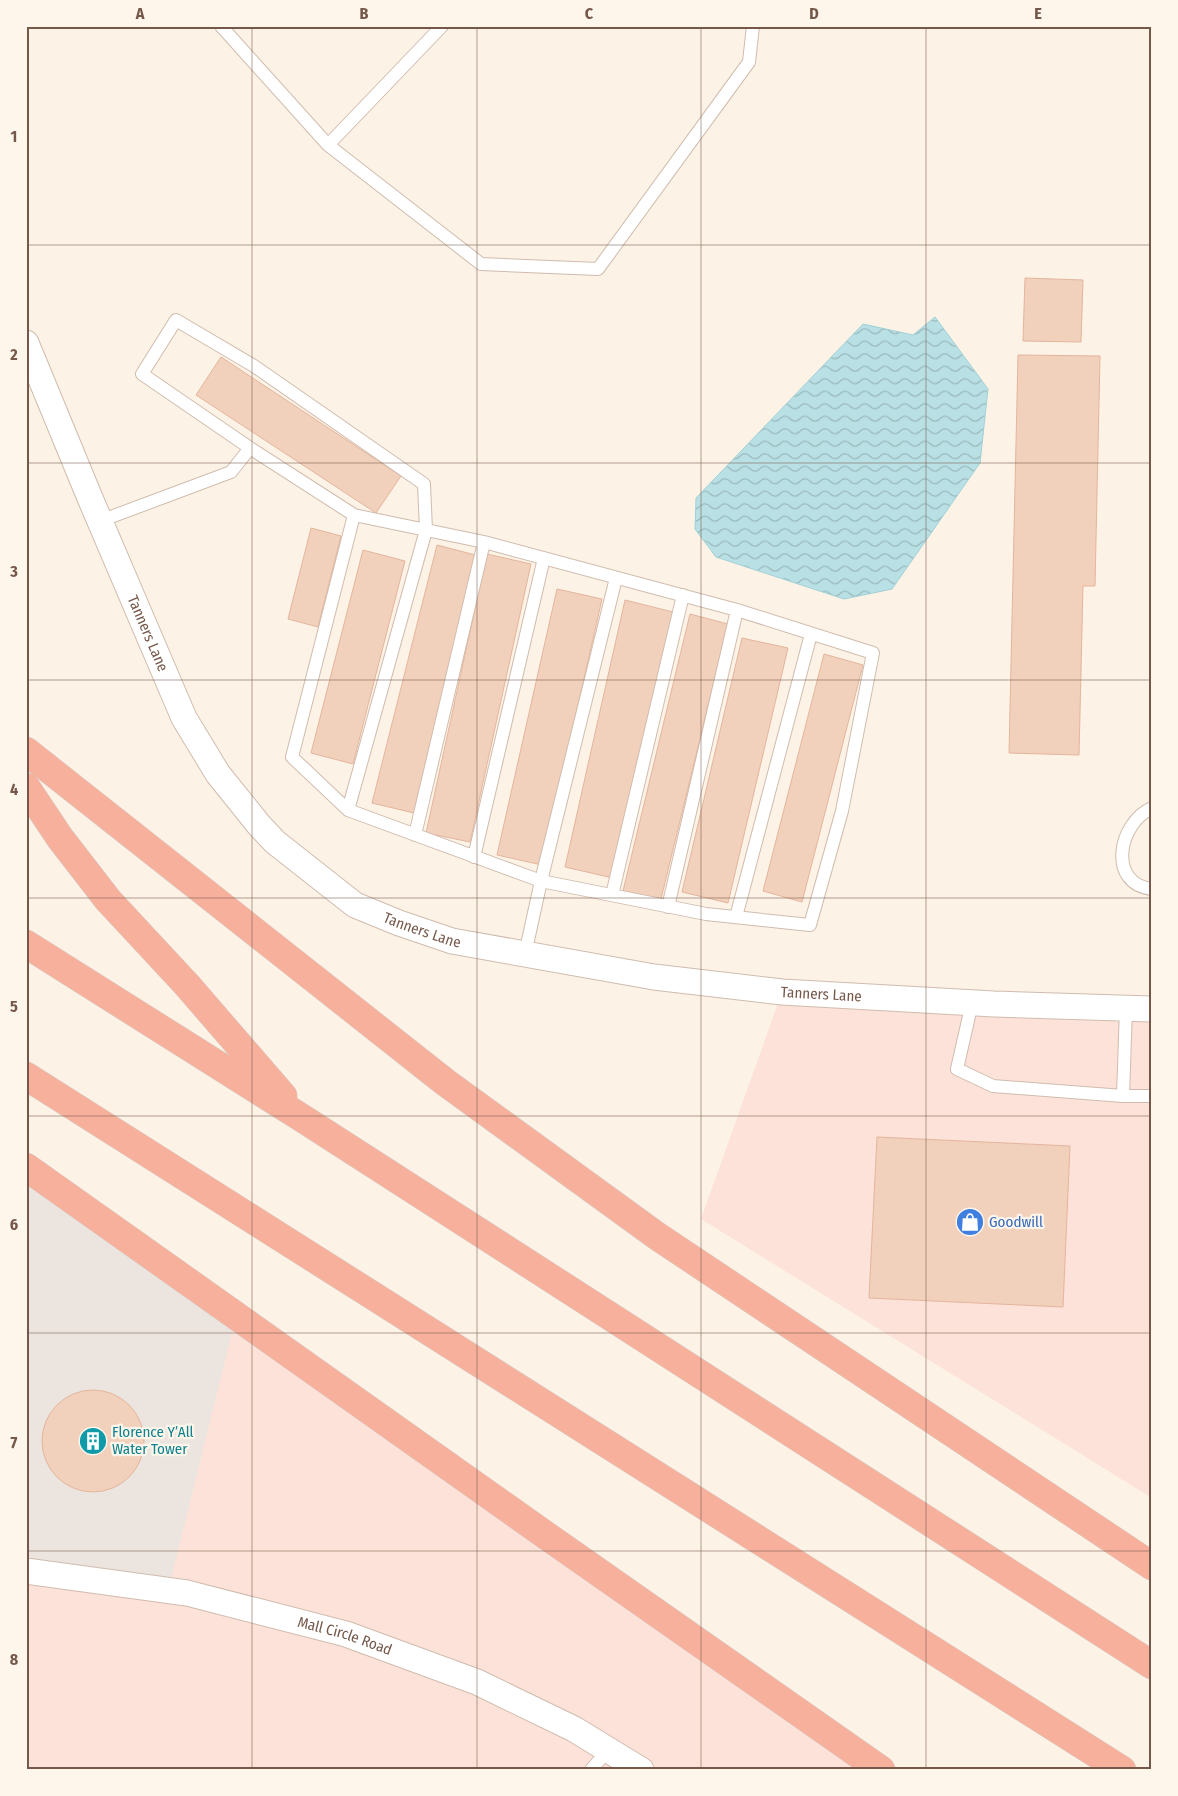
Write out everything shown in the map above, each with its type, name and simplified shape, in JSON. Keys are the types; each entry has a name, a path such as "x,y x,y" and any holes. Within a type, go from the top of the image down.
{"highway":[{"path":"26,751 445,1082 657,1236 1152,1566"},
{"path":"26,787 60,838 108,900 187,985 302,1118"},
{"path":"26,944 302,1118 1152,1665"},
{"path":"26,1076 1122,1770"},
{"path":"26,1167 881,1770"}],"street":[{"name":"Tanners Lane","path":"26,342 184,718 218,774 274,842 356,905 399,924 452,941 654,977 782,992 972,1003 1152,1009"},
{"name":"Mall Circle Road","path":"26,1571 187,1593 346,1634 477,1682 574,1729 641,1770"}],"lane":[{"path":"221,26 328,145 481,264 598,269 748,62 754,26"},
{"path":"328,145 442,26"},
{"path":"348,810 426,530 424,484 254,366 176,320 142,374 250,448 354,515 426,530 484,542 737,610 873,653 842,811 810,925 706,914 541,882 348,810 292,757 354,515"},
{"path":"100,521 231,472 250,448"},
{"path":"414,835 484,542"},
{"path":"474,857 544,558"},
{"path":"525,954 616,578"},
{"path":"612,896 683,595"},
{"path":"668,907 737,610"},
{"path":"736,918 811,634"},
{"path":"1152,808 1129,827 1120,856 1126,872 1142,888 1152,889"},
{"path":"972,1003 957,1069 993,1086 1123,1096 1152,1096"},
{"path":"1123,1096 1126,1008"},
{"path":"591,1770 608,1750"}],"shaded area":[{"path":"782,992 1152,1009 1152,1498 701,1219"},
{"path":"26,1167 236,1316 168,1591 26,1571"},
{"path":"236,1316 881,1770 26,1770 26,1571"}],"water":[{"path":"935,317 988,389 980,463 892,589 844,599 716,557 695,529 696,498 863,324 913,335"}],"building":[{"path":"1025,278 1083,280 1081,342 1023,341"},
{"path":"1018,355 1100,356 1095,586 1083,586 1079,755 1009,753"},
{"path":"221,357 401,476 376,513 196,395"},
{"path":"311,528 341,536 318,627 288,619"},
{"path":"437,545 479,556 414,813 372,803"},
{"path":"363,550 405,561 353,764 311,753"},
{"path":"487,554 531,564 470,842 426,833"},
{"path":"557,589 602,599 542,865 497,855"},
{"path":"625,600 673,612 613,878 565,867"},
{"path":"690,614 728,624 661,899 623,891"},
{"path":"742,638 788,648 728,903 682,892"},
{"path":"824,654 863,665 802,902 763,891"},
{"name":"Goodwill","path":"877,1137 1070,1146 1063,1307 869,1298"},
{"name":"Florence Y’All Water Tower","path":"93,1390 112,1394 129,1405 140,1422 144,1441 140,1460 129,1477 112,1488 93,1492 74,1488 57,1477 46,1460 42,1441 46,1422 57,1405 74,1394"}],"place":[{"name":"Goodwill","path":"970,1222"},
{"name":"Florence Y’All Water Tower","path":"93,1441"}]}
